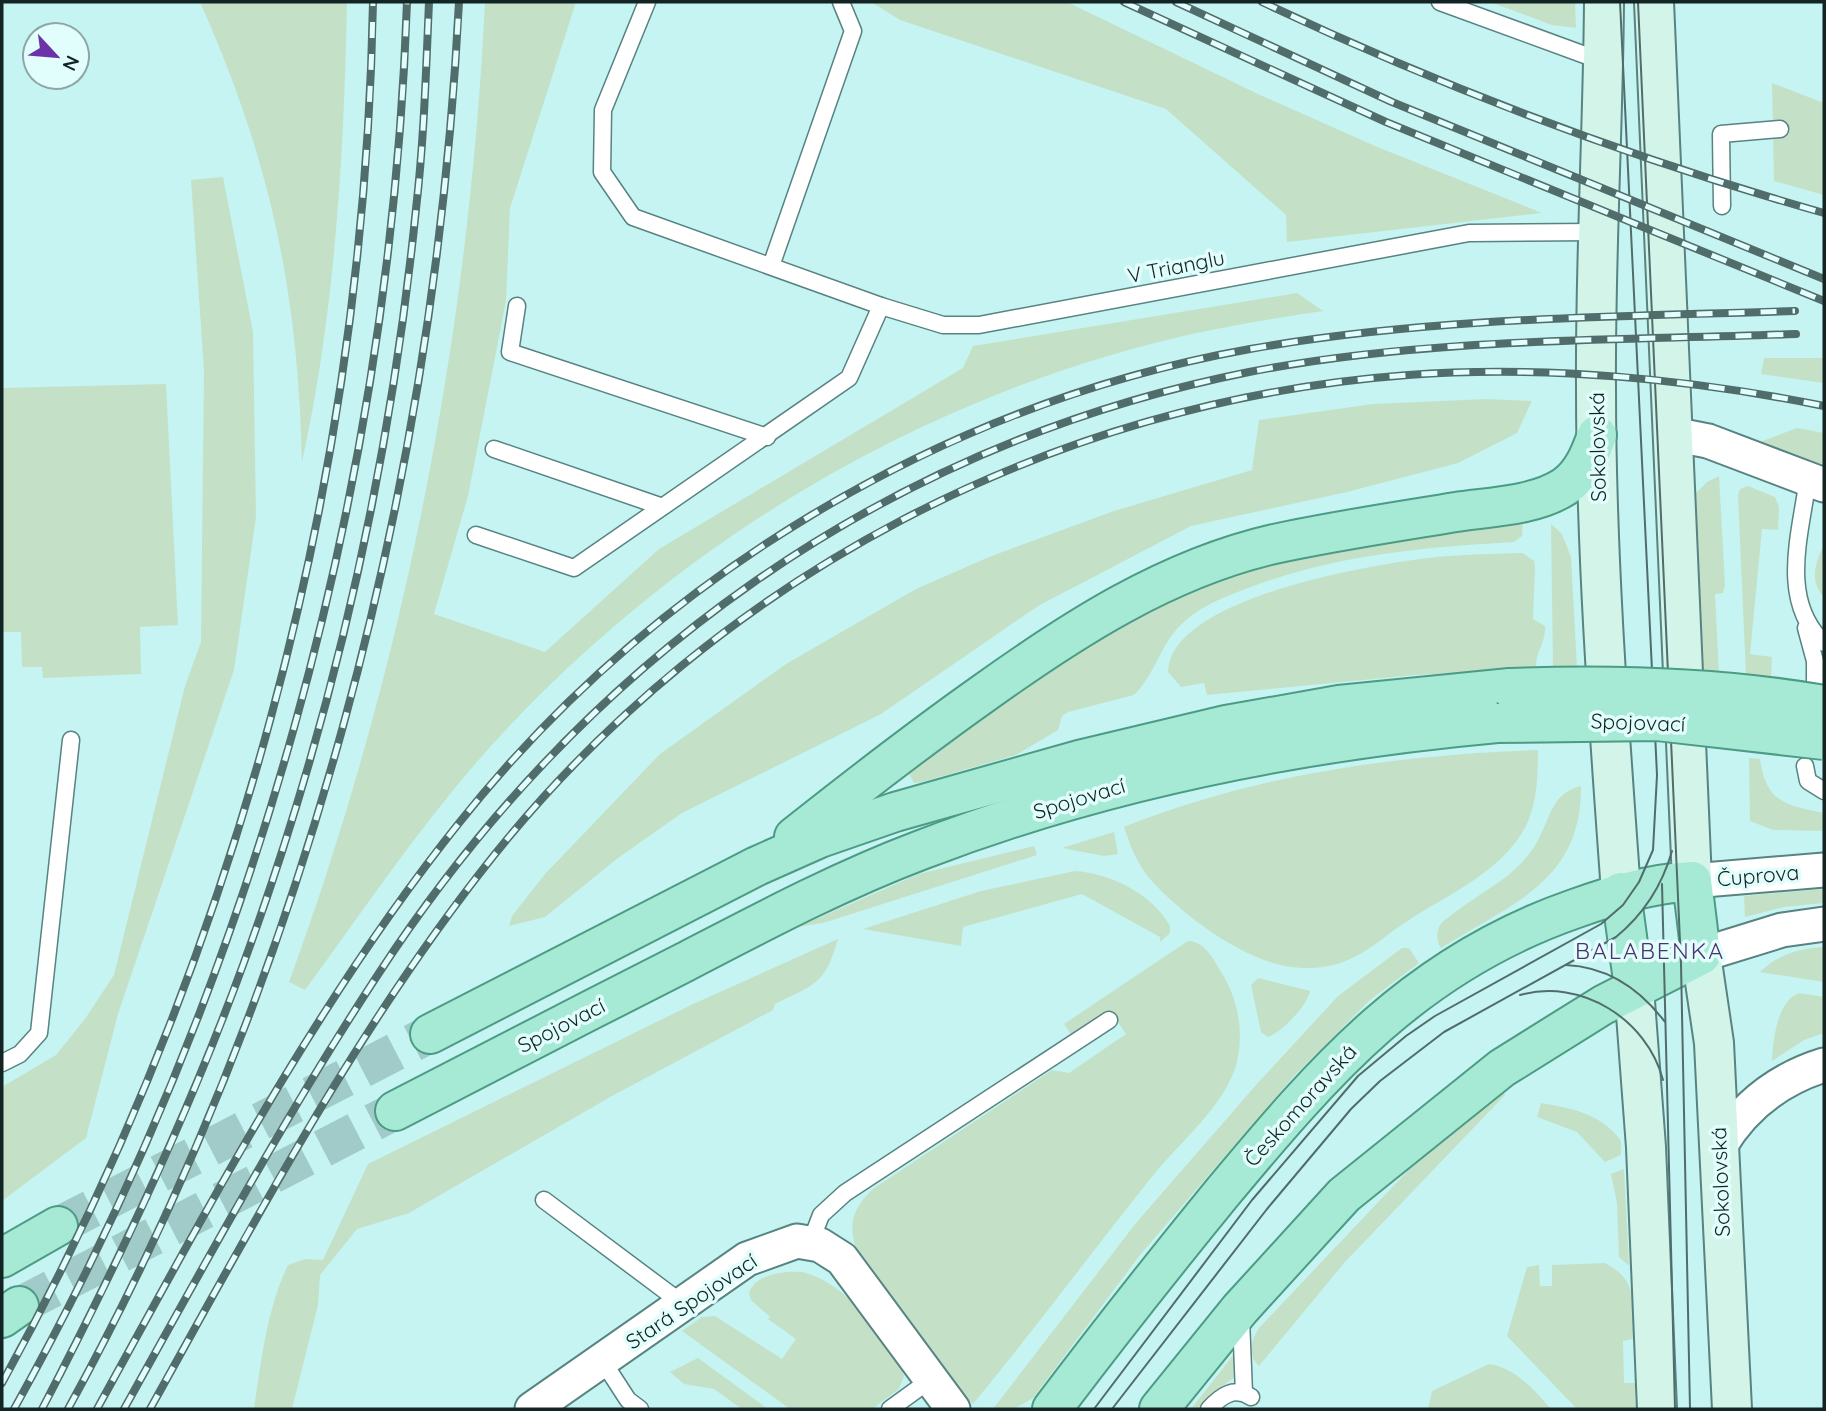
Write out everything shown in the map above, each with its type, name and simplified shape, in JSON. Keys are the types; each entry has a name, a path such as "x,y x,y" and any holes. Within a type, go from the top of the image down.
{"main road":[{"name":"Sokolovská","path":"1604,2 1604,123 1597,232 1597,435 1602,606 1621,892"},
{"path":"1159,1409 1240,1309 1344,1195 1502,1068 1634,988 1701,955 1692,881 1654,2"},
{"path":"757,866 914,742 1037,656 1123,603 1212,564 1261,547 1365,526 1512,503 1553,493 1578,475 1590,456 1597,435"},
{"name":"Spojovací","path":"430,1034 757,866 820,838 895,811 1150,741 1339,705 1510,688 1601,685 1820,696"},
{"name":"Spojovací","path":"395,1111 853,878 922,849 1114,786 1180,770 1356,738 1497,723 1657,721 1814,753"},
{"name":"Českomoravská","path":"1052,1409 1161,1268 1293,1109 1348,1049 1427,984 1480,950 1541,921 1621,892 1692,881"},
{"path":"1621,892 1634,988 1646,1147 1657,1409"},
{"name":"Sokolovská","path":"1701,955 1714,1043 1732,1409"},
{"path":"2,1258 58,1226"}],"street":[{"path":"1672,434 1708,441 1816,481"},
{"name":"Čuprova","path":"1692,881 1824,870"},
{"path":"1701,955 1782,930 1824,924"},
{"path":"1720,1146 1735,1121 1751,1104 1783,1083 1824,1065"},
{"path":"811,1241 830,1250 847,1265 953,1409"},
{"name":"Stará Spojovací","path":"532,1409 747,1259 783,1244 811,1241"}],"lane":[{"name":"V Trianglu","path":"647,2 603,110 602,172 633,217 881,306 943,325 979,325 1469,233 1597,232"},
{"path":"771,267 853,31 841,2"},
{"path":"1440,2 1604,62"},
{"path":"1722,206 1721,134 1780,130"},
{"path":"517,306 510,352 767,438"},
{"path":"476,535 574,568 660,506 767,438 849,378 881,306"},
{"path":"494,449 660,506"},
{"path":"1816,481 1796,575 1800,611 1813,648 1820,696"},
{"path":"1800,611 1824,643"},
{"path":"2,1063 20,1054 39,1033 71,740"},
{"path":"1814,753 1805,775 1820,790"},
{"path":"811,1241 821,1215 845,1193 1109,1020"},
{"path":"544,1200 683,1304"},
{"path":"1209,1409 1224,1395 1248,1395 1240,1309"},
{"path":"602,1360 632,1406"},
{"path":"890,1409 930,1380"}],"green space":[{"path":"200,2 347,2 336,233 323,348 302,462 294,340 276,226 245,116"},
{"path":"485,2 576,2 510,208 506,301 468,496 434,614 545,652 659,549 963,368 973,346 1297,293 1323,311 1225,327 1167,340 1070,368 976,403 886,445 798,493 714,548 635,609 560,675 490,747 417,836 305,990 289,982 330,863 366,743 397,622 424,499 446,376 464,251 477,127"},
{"path":"871,2 1067,2 1258,94 1375,146 1542,213 1287,242 1286,215 1166,109 900,20"},
{"path":"1490,2 1575,2 1576,28 1552,25"},
{"path":"1772,83 1824,103 1824,195 1774,181"},
{"path":"223,177 253,332 256,517 234,670 118,1014 86,1138 2,1201 2,1087 56,1055 85,1019 114,975 185,686 201,642 204,371 191,180"},
{"path":"1764,358 1824,358 1824,383 1761,374"},
{"path":"166,384 178,625 140,627 141,674 43,678 42,667 22,667 21,632 2,632 2,388"},
{"path":"1487,399 1532,401 1517,433 1458,463 1347,492 1191,526 1038,606 881,714 682,813 618,858 545,917 509,926 512,916 545,874 660,754 786,664 916,589 989,557 1114,511 1252,470 1259,420 1373,404"},
{"path":"1797,428 1824,433 1824,471 1760,442"},
{"path":"1719,476 1725,585 1723,593 1715,594 1719,674 1696,672 1694,495 1707,482"},
{"path":"1748,486 1775,497 1779,507 1778,530 1762,529 1750,654 1772,657 1771,678 1746,676 1738,495 1740,489"},
{"path":"1523,522 1522,536 1514,542 1414,550 1348,560 1283,576 1233,594 1200,610 1177,629 1142,687 1134,695 1068,712 1062,716 1058,730 1016,755 922,782 914,783 907,770 1096,638 1192,589 1301,553"},
{"path":"1551,524 1562,534 1571,557 1577,668 1553,668"},
{"path":"1824,545 1824,597 1816,585 1815,572"},
{"path":"1523,553 1534,561 1533,619 1545,626 1536,669 1415,675 1207,695 1204,683 1181,687 1168,672 1177,646 1201,624 1236,605 1277,590 1363,568 1400,562 1452,556"},
{"path":"1538,750 1536,790 1529,819 1514,844 1501,858 1472,882 1406,922 1368,949 1351,959 1330,966 1286,966 1243,951 1221,939 1181,909 1150,879 1131,847 1124,827 1225,793 1328,770 1432,757"},
{"path":"1749,758 1760,759 1767,785 1780,800 1824,813 1824,831 1773,830 1750,821"},
{"path":"1581,786 1578,819 1569,846 1555,869 1515,903 1441,948 1437,935 1443,922 1516,868 1534,847 1558,800 1571,789"},
{"path":"1114,832 1118,854 1104,856 1062,848"},
{"path":"1034,846 1037,855 823,923 798,927 919,874"},
{"path":"1075,871 1102,876 1129,887 1153,904 1170,926 1170,933 1160,942 1160,937 1082,894 963,927 961,946 863,929 981,891"},
{"path":"1824,889 1824,903 1784,907 1745,917 1744,896"},
{"path":"838,939 828,965 817,981 775,1004 773,1010 612,1096 409,1213 357,1229 320,1275 318,1305 292,1409 254,1409 270,1317 288,1265 305,1259 323,1260 368,1164 691,1005"},
{"path":"1188,941 1199,944 1208,952 1233,996 1240,1035 1233,1074 1207,1115 1151,1178 973,1404 957,1389 855,1245 852,1229 855,1214 873,1189 1052,1070 1069,1073 1126,1034 1110,1010 1072,1036 1064,1024"},
{"path":"1824,947 1824,982 1760,972 1789,953"},
{"path":"1402,948 1409,948 1419,963 1370,1000 1294,1076 1140,1255 1033,1398 1014,1409 993,1409 1136,1223 1256,1085 1338,996"},
{"path":"1258,978 1310,991 1294,1017 1268,1037 1261,1032 1251,985"},
{"path":"1799,993 1824,997 1824,1033 1804,1040 1772,1061 1775,1032 1781,1012 1792,997"},
{"path":"1503,1091 1505,1095 1345,1262 1259,1366 1253,1357 1252,1347 1259,1328 1418,1160"},
{"path":"1541,1103 1574,1110 1605,1124 1621,1141 1621,1155 1605,1162 1577,1132 1537,1117"},
{"path":"1624,1169 1629,1266 1619,1257 1617,1203 1611,1174"},
{"path":"1605,1263 1624,1278 1632,1295 1633,1339 1623,1341 1624,1383 1635,1383 1636,1409 1577,1409 1507,1336 1527,1267 1539,1265 1540,1286 1552,1286 1552,1265"},
{"path":"803,1272 820,1279 848,1298 901,1368 904,1376 899,1389 872,1409 790,1409 682,1331 702,1317 715,1316 782,1359 796,1339 768,1319 770,1317 751,1300 749,1293 764,1277"},
{"path":"1235,1353 1236,1376 1212,1394 1200,1409 1191,1409"},
{"path":"698,1358 768,1409 742,1409 714,1389 684,1384 670,1372"},
{"path":"1489,1364 1516,1375 1551,1409 1428,1409 1432,1391"}],"tunnel":[{"path":"58,1226 430,1034"},
{"path":"19,1306 395,1111"}],"tram line":[{"path":"1094,1409 1252,1200 1358,1076 1435,1016 1601,924 1623,905 1639,882 1653,850 1657,775 1620,2"},
{"path":"1638,2 1681,964 1690,1409"},
{"path":"1112,1409 1267,1209 1351,1109 1380,1081 1444,1032 1616,937 1651,899 1672,851"},
{"path":"1662,884 1675,1409"},
{"path":"1566,965 1610,975 1645,999 1665,1022"},
{"path":"1520,995 1543,991 1566,993 1588,998 1608,1008 1627,1022 1642,1039 1655,1058 1663,1080"}],"railway":[{"path":"2,1383 84,1222 157,1057 219,888 272,715 313,540 344,362 364,183 373,2"},
{"path":"14,1409 99,1246 174,1078 239,905 294,729 338,550 372,368 395,186 407,2"},
{"path":"42,1409 150,1190 199,1079 275,873 330,687 373,497 405,305 421,157 429,2"},
{"path":"68,1409 152,1245 225,1077 289,904 343,728 387,549 421,368 445,185 459,2"},
{"path":"1124,2 1386,122 1824,301"},
{"path":"1176,2 1392,102 1824,279"},
{"path":"1262,2 1399,64 1538,119 1680,169 1824,213"},
{"path":"97,1409 222,1183 310,1035 357,962 459,823 536,735 622,653 714,580 812,515 916,459 1024,412 1136,375 1250,349 1318,338 1454,324 1795,311"},
{"path":"124,1409 311,1080 379,973 460,861 549,758 647,665 753,583 866,512 987,453 1115,406 1249,372 1385,352 1453,346 1796,334"},
{"path":"150,1409 311,1124 398,986 495,854 584,755 682,666 788,587 902,520 1022,465 1147,422 1276,392 1408,375 1460,372 1565,373 1722,388 1824,406"}],"district":[{"name":"BALABENKA","path":"1650,950"}]}
